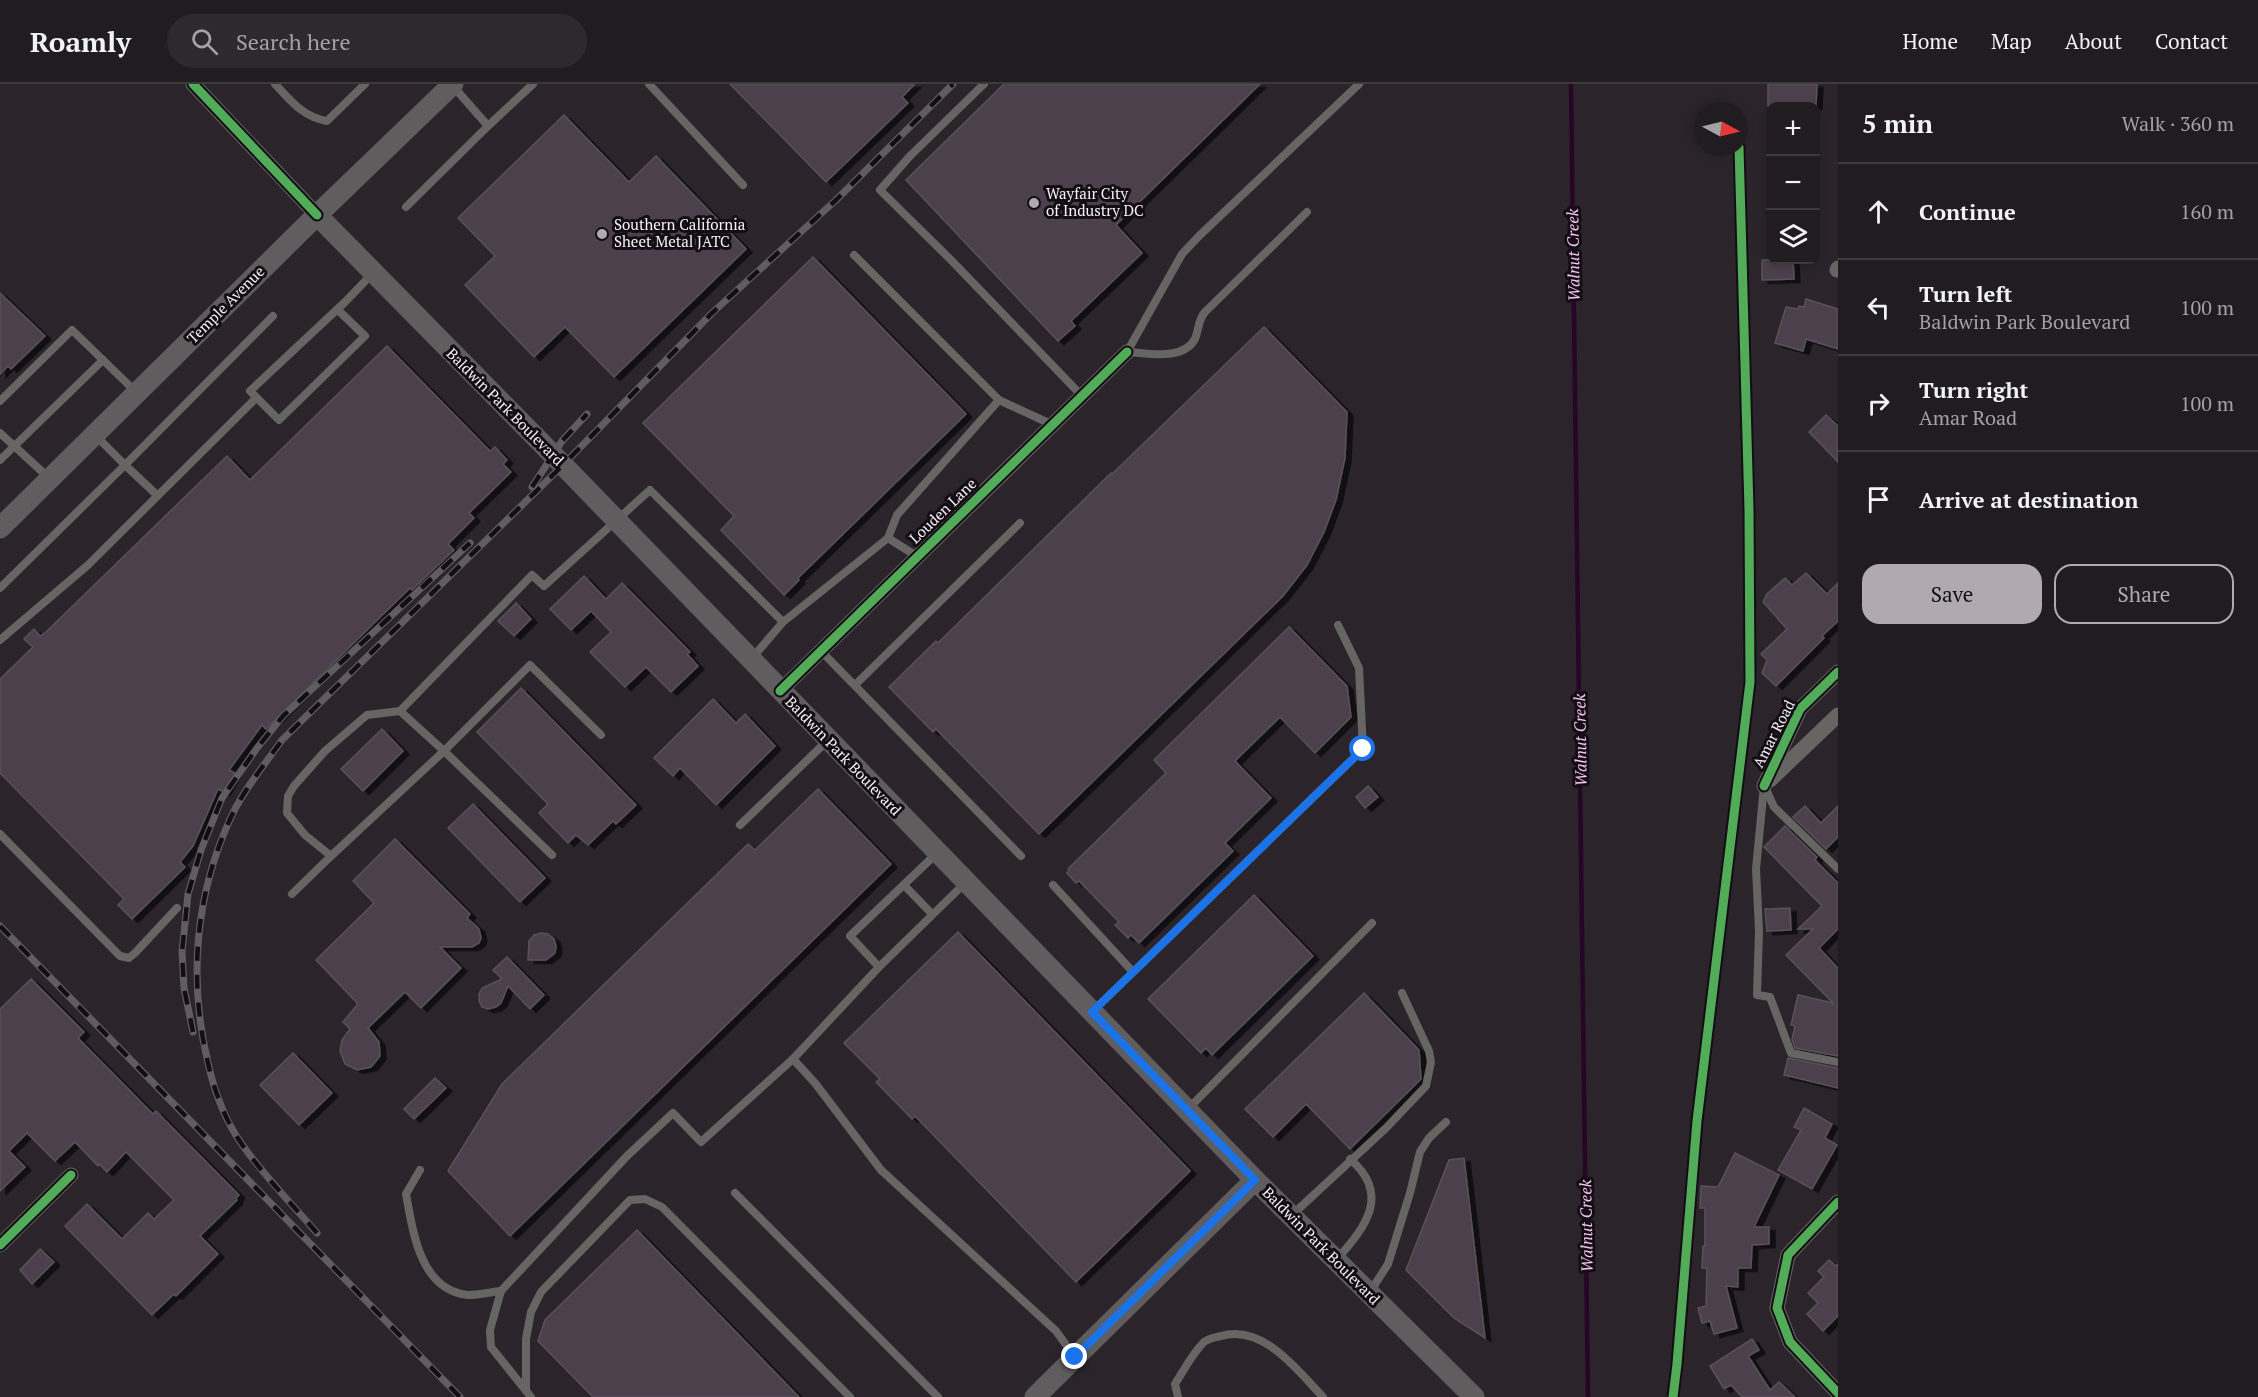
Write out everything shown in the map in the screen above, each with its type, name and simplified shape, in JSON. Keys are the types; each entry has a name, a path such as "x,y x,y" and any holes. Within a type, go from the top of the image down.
{"main road":[{"name":"Temple Avenue","path":"0,528 317,215 453,85"},
{"name":"Baldwin Park Boulevard","path":"317,215 1255,1180 1474,1397"},
{"path":"1035,1397 1255,1180"}],"street":[{"name":"Baldwin Park Boulevard","path":"193,84 317,215"},
{"name":"Louden Lane","path":"780,691 1127,352"},
{"name":"Amar Road","path":"1764,786 1800,709 1838,672"},
{"name":"Amar Road","path":"1764,786 1838,715"},
{"path":"0,1245 71,1175"},
{"path":"1838,1202 1788,1255 1777,1308 1790,1342 1838,1393"}],"lane":[{"path":"274,84 303,113 314,119 327,121 365,84"},
{"path":"406,207 533,84"},
{"path":"649,84 742,185"},
{"path":"984,84 910,156 880,190 1082,396"},
{"path":"1307,212 1205,312 1198,323 1195,338 1185,350 1158,354 1127,352 1182,254 1359,84"},
{"path":"453,85 488,126"},
{"path":"854,255 999,400 1053,425"},
{"path":"338,309 365,336 279,420 250,391 374,273"},
{"path":"0,588 273,316"},
{"path":"0,401 72,330 138,393"},
{"path":"0,460 103,360"},
{"path":"0,640 88,565 256,399"},
{"path":"750,660 783,622 888,538 897,515 999,400"},
{"path":"0,433 50,480"},
{"path":"94,435 157,495"},
{"path":"331,856 305,835 287,813 288,796 294,786 325,751 367,715 400,711 532,575 544,586 651,490 783,622"},
{"path":"855,686 1020,523"},
{"path":"888,538 918,557"},
{"path":"1092,1012 1363,749 1359,668 1338,625"},
{"path":"821,651 1021,856"},
{"path":"292,894 444,751 530,665 601,735"},
{"path":"400,711 552,855"},
{"path":"740,825 828,740"},
{"path":"1764,786 1774,807 1838,870"},
{"path":"1764,786 1756,869 1759,930 1757,995 1770,998 1791,1053 1838,1062"},
{"path":"0,834 120,956 129,958 135,953 177,908"},
{"path":"879,967 850,936 937,853"},
{"path":"528,1394 490,1347 490,1330 501,1291 627,1156 673,1113 701,1142 793,1059 879,967 966,882"},
{"path":"904,885 932,914"},
{"path":"1053,885 1133,972"},
{"path":"1187,1110 1372,923"},
{"path":"1291,1216 1386,1128 1426,1086 1431,1062 1429,1051 1402,993"},
{"path":"793,1059 815,1083 881,1170 1056,1331 1075,1357"},
{"path":"1370,1293 1388,1264 1420,1152 1446,1122"},
{"path":"1336,1260 1358,1236 1367,1221 1371,1207 1372,1194 1366,1174 1350,1159"},
{"path":"420,1170 406,1194 420,1257 444,1288 468,1294 501,1291"},
{"path":"735,1193 938,1397"},
{"path":"528,1394 526,1340 531,1311 541,1292 630,1200 645,1200 662,1207 849,1397"},
{"path":"1178,1397 1175,1384 1206,1340 1229,1334 1254,1338 1272,1346 1323,1397"}],"building":[{"path":"730,84 915,84 902,97 908,103 826,182"},
{"name":"Wayfair City of Industry DC","path":"1004,84 1260,84 1116,225 1142,253 1071,321 1075,326 1058,341 906,180"},
{"path":"1768,84 1817,84 1816,102 1768,102"},
{"name":"Southern California Sheet Metal JATC","path":"564,115 629,182 656,156 746,249 614,377 565,327 534,357 465,285 495,256 458,218"},
{"path":"813,257 966,414 798,578 799,580 784,595 721,530 734,516 643,423"},
{"path":"1762,260 1766,260 1766,264 1793,264 1794,279 1762,280"},
{"path":"0,293 45,336 11,369 8,366 0,374"},
{"path":"1806,299 1838,309 1838,349 1806,339 1803,351 1775,343 1786,307 1798,309 1799,306 1804,307"},
{"path":"1264,327 1347,412 1345,458 1336,500 1324,532 1307,565 1283,596 1039,834 936,729 933,732 889,687 936,641 938,643"},
{"path":"387,346 490,451 495,447 507,460 503,464 511,472 469,513 474,518 448,544 454,550 412,590 410,588 266,729 262,725 229,770 235,773 224,792 218,789 193,846 180,862 185,867 132,919 118,905 124,899 0,773 0,679 33,647 24,639 34,629 40,636 46,632 227,456 250,480"},
{"path":"1826,415 1838,426 1838,462 1809,432"},
{"path":"1806,573 1827,594 1838,583 1838,621 1776,686 1762,673 1767,660 1761,654 1787,629 1763,602 1767,594 1785,578 1792,585"},
{"path":"584,576 606,599 622,583 690,652 687,654 698,666 671,692 646,667 625,687 590,652 611,632 591,611 571,630 550,609"},
{"path":"516,603 531,619 514,636 498,621"},
{"path":"1289,627 1347,686 1351,717 1315,753 1280,717 1235,761 1271,798 1225,843 1233,851 1139,943 1131,935 1128,938 1115,925 1119,922 1079,881 1076,883 1067,873 1068,869 1166,773 1154,760"},
{"path":"521,688 636,805 616,824 613,821 588,845 576,835 568,843 539,813 548,804 477,732"},
{"path":"713,699 736,723 745,714 775,746 716,805 680,768 673,776 654,758"},
{"path":"382,729 403,751 363,791 341,769"},
{"path":"1368,786 1378,797 1365,808 1356,797"},
{"path":"818,789 891,864 510,1236 448,1171 502,1084 748,844 755,850"},
{"path":"473,804 545,878 520,902 448,828"},
{"path":"1805,806 1821,823 1838,806 1838,837 1826,849 1793,817"},
{"path":"1785,826 1817,857 1815,860 1838,883 1838,929 1819,948 1838,968 1838,1056 1795,1048 1792,1039 1795,1026 1791,1025 1798,995 1833,1003 1786,955 1813,929 1798,929 1822,906 1764,847"},
{"path":"395,839 470,914 467,918 479,929 481,938 479,943 472,947 440,947 461,968 421,1008 405,992 368,1028 379,1042 380,1056 371,1067 357,1070 345,1064 340,1051 342,1040 350,1029 343,1022 358,1004 316,960 374,903 353,881"},
{"path":"1254,895 1313,956 1212,1055 1206,1048 1201,1053 1148,999"},
{"path":"1790,908 1791,930 1767,931 1765,909"},
{"path":"958,932 1190,1171 1076,1282 915,1116 912,1119 876,1082 880,1079 844,1043"},
{"path":"548,934 554,939 555,953 546,960 528,960 529,941 534,935"},
{"path":"507,957 544,995 530,1009 508,986 501,1003 496,1007 488,1009 482,1007 479,1001 482,988 502,979 493,970"},
{"path":"31,979 84,1032 78,1038 153,1114 156,1111 239,1195 237,1200 200,1236 218,1254 176,1296 174,1294 152,1315 65,1226 87,1204 122,1239 148,1213 154,1219 174,1200 126,1152 107,1172 75,1142 55,1161 27,1133 9,1151 25,1167 0,1191 0,1009"},
{"path":"1364,993 1419,1050 1421,1079 1350,1149 1306,1104 1273,1137 1245,1109"},
{"path":"293,1053 332,1093 299,1125 260,1085"},
{"path":"1788,1058 1838,1068 1838,1088 1784,1075"},
{"path":"435,1078 446,1088 414,1119 404,1109"},
{"path":"1804,1108 1832,1124 1825,1138 1837,1145 1812,1189 1778,1170 1801,1130 1794,1127"},
{"path":"1735,1153 1779,1175 1754,1227 1769,1227 1769,1244 1752,1245 1751,1268 1738,1268 1738,1287 1726,1286 1737,1328 1714,1334 1710,1321 1702,1323 1698,1308 1706,1306 1707,1268 1702,1268 1703,1246 1705,1246 1705,1208 1700,1208 1701,1186 1718,1187"},
{"path":"1464,1158 1485,1338 1454,1318 1406,1270 1449,1160"},
{"path":"637,1230 799,1397 593,1397 538,1341 545,1320"},
{"path":"40,1249 54,1262 32,1284 20,1270"},
{"path":"1829,1260 1836,1266 1838,1264 1838,1316 1823,1331 1807,1314 1818,1303 1808,1293 1824,1277 1818,1271"},
{"path":"1752,1339 1759,1350 1748,1356 1770,1390 1779,1382 1795,1397 1742,1397 1731,1385 1724,1389 1710,1366"}],"waterway":[{"name":"Walnut Creek","path":"1571,84 1588,1397"}],"railway":[{"path":"317,1233 278,1189 235,1134 213,1084 202,1031 197,968 203,906 220,845 237,805 282,740 563,465 712,313 836,200 953,84"},
{"path":"532,487 562,441 587,414"},
{"path":"193,1032 184,988 182,952 188,894 201,850 222,798 283,716 470,543"},
{"path":"0,926 460,1397"}],"cycle path":[{"path":"193,84 317,215"},
{"path":"1673,1397 1697,1121 1750,682 1749,510 1739,156"},
{"path":"780,691 1127,352"},
{"path":"1764,786 1800,709 1838,672"},
{"path":"0,1245 71,1175"},
{"path":"1838,1202 1788,1255 1777,1308 1790,1342 1838,1393"}],"place":[{"name":"Wayfair City of Industry DC","path":"1034,203"},
{"name":"Southern California Sheet Metal JATC","path":"602,234"}],"route":[{"path":"1075,1357 1255,1180 1092,1012 1363,749"}]}
